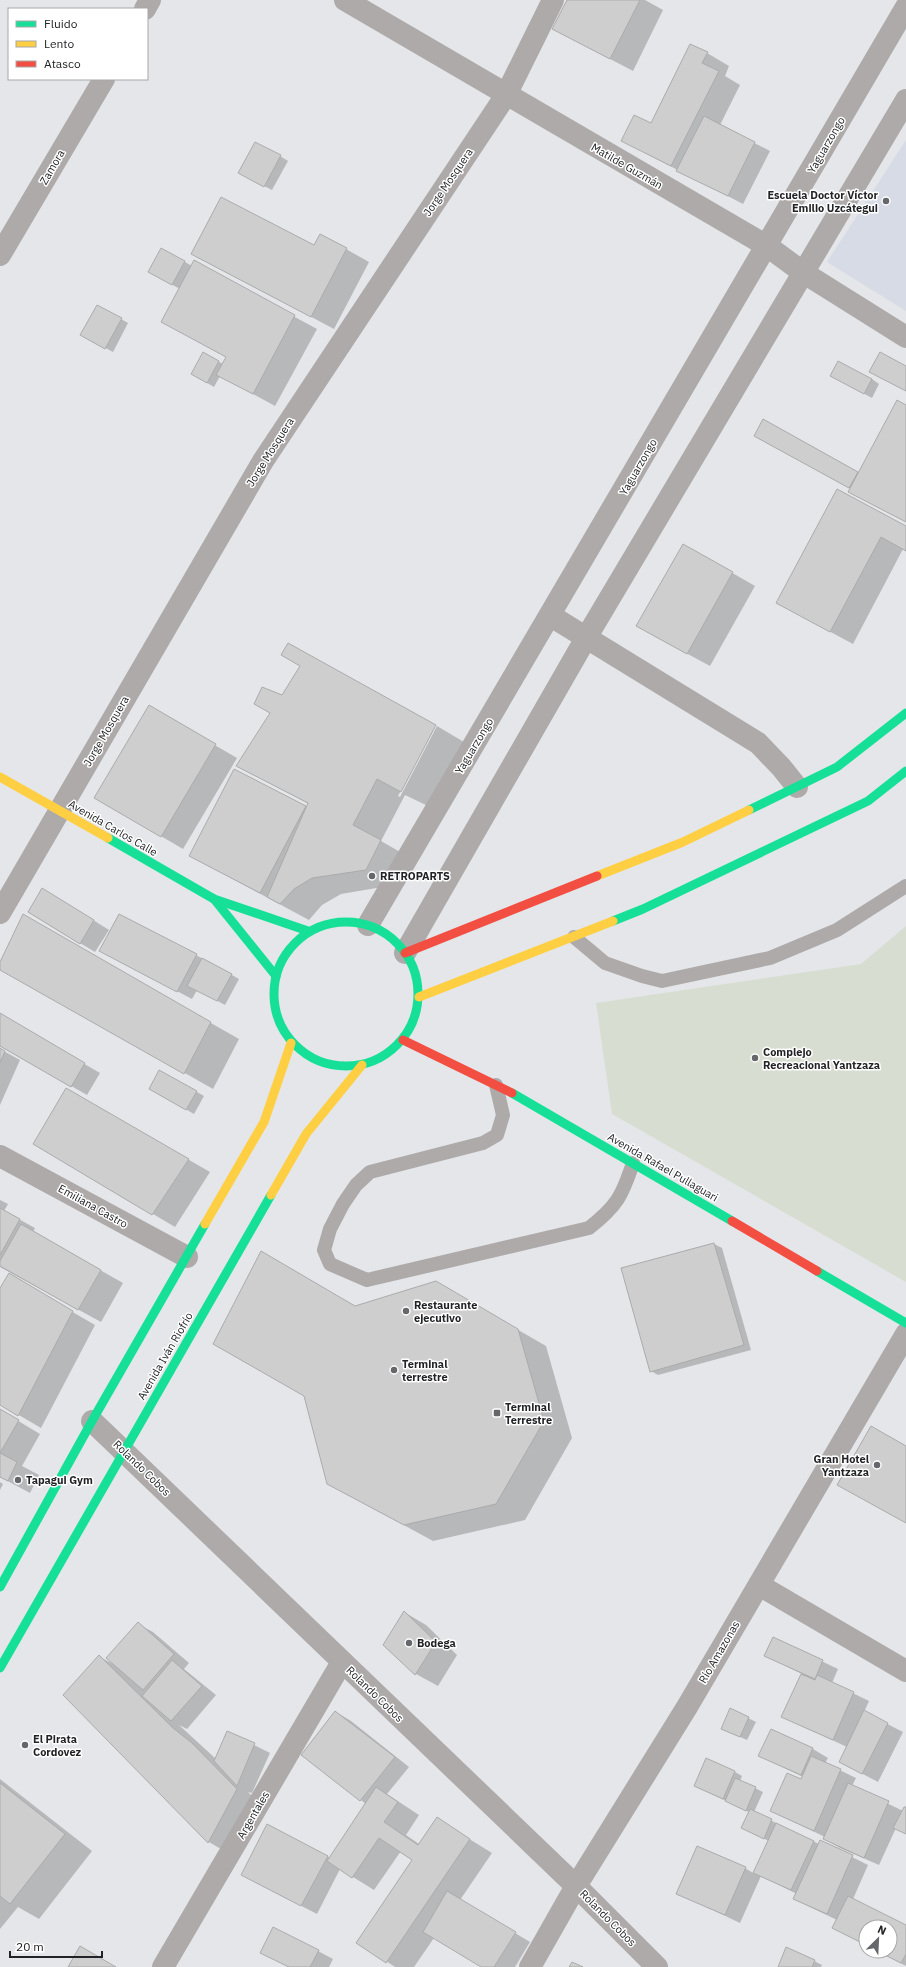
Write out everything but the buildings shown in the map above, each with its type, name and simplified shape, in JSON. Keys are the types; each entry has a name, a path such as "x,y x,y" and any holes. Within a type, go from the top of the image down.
{"main road":[{"path":"405,953 683,842 837,767 906,714"},
{"path":"419,997 643,910 868,802 906,771"},
{"name":"Avenida Carlos Calle","path":"0,777 214,899 308,931"},
{"name":"Avenida Carlos Calle","path":"214,899 276,976"},
{"path":"344,922 368,925 389,936 405,953 416,974 419,997 414,1020 403,1040 385,1056 362,1065 338,1066 313,1058 291,1042 276,1016 273,987 279,964 308,931 344,922"},
{"name":"Avenida Rafael Pullaguari","path":"403,1040 518,1096 906,1324"},
{"path":"1,1582 264,1122 291,1042"},
{"name":"Avenida Iván Riofrío","path":"0,1668 306,1134 362,1065"}],"street":[{"name":"Matilde Guzmán","path":"345,0 767,246 804,273 906,337"},
{"name":"Jorge Mosquera","path":"0,913 263,461 506,95 553,0"},
{"name":"Yaguarzongo","path":"368,925 551,616 906,7"},
{"name":"Zamora","path":"0,255 103,80"},
{"path":"405,953 586,638 906,100"},
{"path":"551,616 758,743 782,767 797,787"},
{"name":"Emiliana Castro","path":"0,1156 187,1258"},
{"name":"Río Amazonas","path":"530,1967 576,1886 687,1707 906,1334"},
{"name":"Rolando Cobos","path":"92,1421 576,1886 656,1967"},
{"path":"758,1585 906,1670"},
{"name":"Argentales","path":"163,1967 342,1662"}],"lane":[{"path":"574,937 605,963 642,976 662,981 770,958 837,930 906,886"},
{"path":"496,1085 503,1115 496,1135 483,1143 370,1172 356,1185 343,1204 330,1229 324,1250 330,1264 367,1280 589,1228 609,1213 620,1197 632,1163"}],"shaded area":[{"name":"Escuela Doctor Víctor Emilio Uzcátegui","path":"906,140 906,311 827,262"},
{"name":"Complejo Recreacional Yantzaza","path":"906,926 906,1282 612,1114 596,1003 861,964"}],"traffic: fast":[{"path":"749,810 837,767 906,713"},
{"path":"613,921 643,909 868,801 906,771"},
{"path":"108,838 214,899 308,931"},
{"path":"214,899 276,976"},
{"path":"339,922 353,922 367,925 386,934 402,948 415,973 418,994 417,1008 412,1022 402,1040 392,1050 367,1063 353,1066 339,1066 325,1063 306,1054 290,1040 277,1015 274,1001 274,987 277,973 286,954 300,938 325,925 339,922"},
{"path":"512,1093 732,1221"},
{"path":"0,1668 271,1195"},
{"path":"0,1587 92,1421 205,1224"},
{"path":"817,1271 906,1323"}],"traffic: slow":[{"path":"0,777 108,838"},
{"path":"597,876 683,842 749,810"},
{"path":"419,997 613,921"},
{"path":"205,1224 264,1122 291,1043"},
{"path":"271,1195 306,1134 362,1065"}],"traffic: jam":[{"path":"405,953 597,876"},
{"path":"403,1040 512,1093"},
{"path":"732,1221 817,1271"}],"place":[{"name":"Escuela Doctor Víctor Emilio Uzcátegui","path":"886,201"},
{"name":"RETROPARTS","path":"372,876"},
{"name":"Complejo Recreacional Yantzaza","path":"755,1058"},
{"name":"Restaurante ejecutivo","path":"406,1311"},
{"name":"Terminal terrestre","path":"394,1370"},
{"name":"Terminal Terrestre","path":"497,1413"},
{"name":"Gran Hotel Yantzaza","path":"877,1465"},
{"name":"Tapagui Gym","path":"18,1480"},
{"name":"Bodega","path":"409,1643"},
{"name":"El Pirata Cordovez","path":"25,1745"}]}
